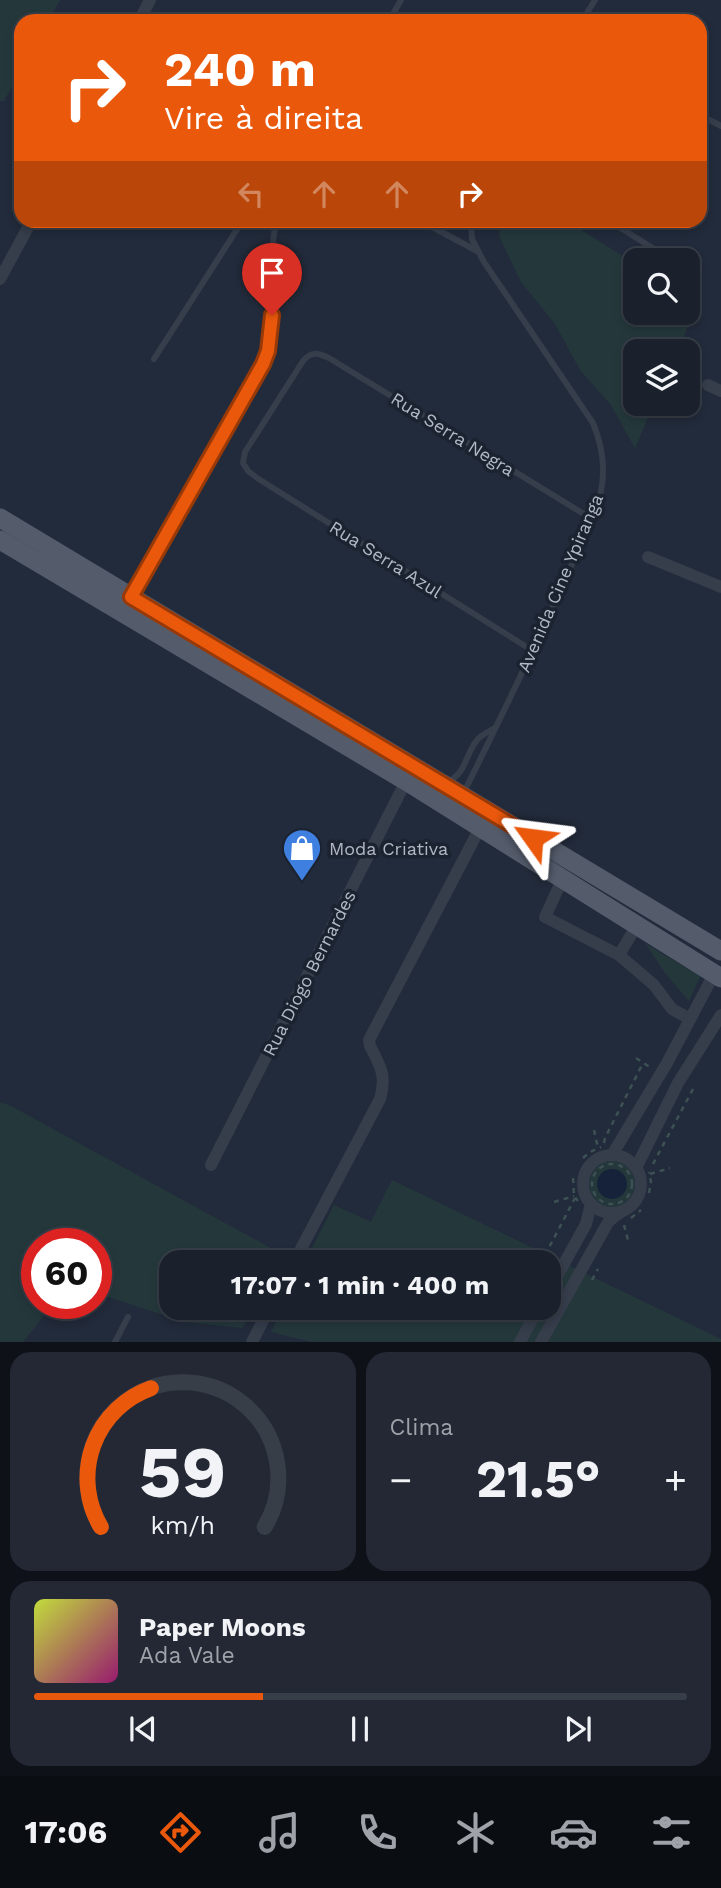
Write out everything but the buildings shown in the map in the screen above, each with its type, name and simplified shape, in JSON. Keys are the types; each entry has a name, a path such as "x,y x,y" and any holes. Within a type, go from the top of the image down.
{"main road":[{"path":"0,518 721,951"},
{"path":"0,540 481,826 718,976"}],"street":[{"path":"0,279 28,228"},
{"path":"708,385 721,391"},
{"path":"648,557 721,587"},
{"name":"Rua Diogo Bernardes","path":"211,1165 406,781"},
{"path":"301,1250 384,1088 383,1076 369,1043 481,826"},
{"path":"563,878 545,917 619,955 654,985 672,1009 690,1019"},
{"path":"619,955 636,925"},
{"path":"609,1155 661,1074 690,1019 718,976"},
{"path":"541,1342 608,1223 625,1216 639,1196 642,1168 678,1083 716,1031 721,1015"},
{"path":"625,1216 598,1210 591,1204 583,1189 585,1173 596,1160 609,1155 625,1158 642,1168"},
{"path":"561,1269 586,1223 591,1204"},
{"path":"252,1342 263,1320"},
{"path":"520,1342 532,1320"}],"lane":[{"path":"155,359 238,228"},
{"path":"131,597 263,364 271,330 275,228"},
{"path":"434,228 477,251"},
{"name":"Avenida Cine Ypiranga","path":"463,796 533,651 592,519 601,495 603,477 601,442 593,423 477,251 471,228"},
{"path":"621,228 652,248"},
{"name":"Rua Serra Negra","path":"313,353 329,358 592,519"},
{"name":"Rua Serra Azul","path":"313,353 303,361 246,452 243,463 248,471 533,651"},
{"name":"Avenida Cine Ypiranga","path":"438,781 454,779 478,738 496,727"},
{"path":"115,1342 128,1317"}],"path":[{"path":"609,1155 592,1179 597,1198 609,1204 627,1198 632,1179 609,1155 605,1138 643,1063"},
{"path":"642,1168 655,1162 693,1089"},
{"path":"594,1130 598,1148"},
{"path":"650,1174 670,1168"},
{"path":"548,1250 575,1197 554,1202"},
{"path":"625,1216 629,1244"}],"green space":[{"path":"0,0 60,0 52,14 14,14 14,83 4,101 0,101"},
{"path":"499,228 578,228 623,256 623,325 689,325 683,339 623,339 623,416 649,416 635,448 611,405 580,370 555,324 521,282 500,238"},
{"path":"645,943 701,975 689,1001 665,973"},
{"path":"0,1102 274,1250 159,1250 159,1314 112,1298 112,1228 21,1228 21,1319 41,1319 23,1342 0,1342"},
{"path":"612,1161 628,1168 635,1184 628,1200 612,1207 596,1200 589,1184 596,1168"},
{"path":"392,1180 537,1250 311,1250 334,1205 371,1222"},
{"path":"561,1262 721,1339 721,1342 311,1342 271,1332 277,1320 561,1320"},
{"path":"179,1320 247,1320 242,1328"}],"water":[{"path":"612,1169 623,1173 627,1184 623,1195 612,1199 601,1195 597,1184 601,1173"}],"place":[{"name":"Moda Criativa","path":"302,882"}],"route":[{"path":"272,315 268,351 263,364 131,597 533,838"}]}
